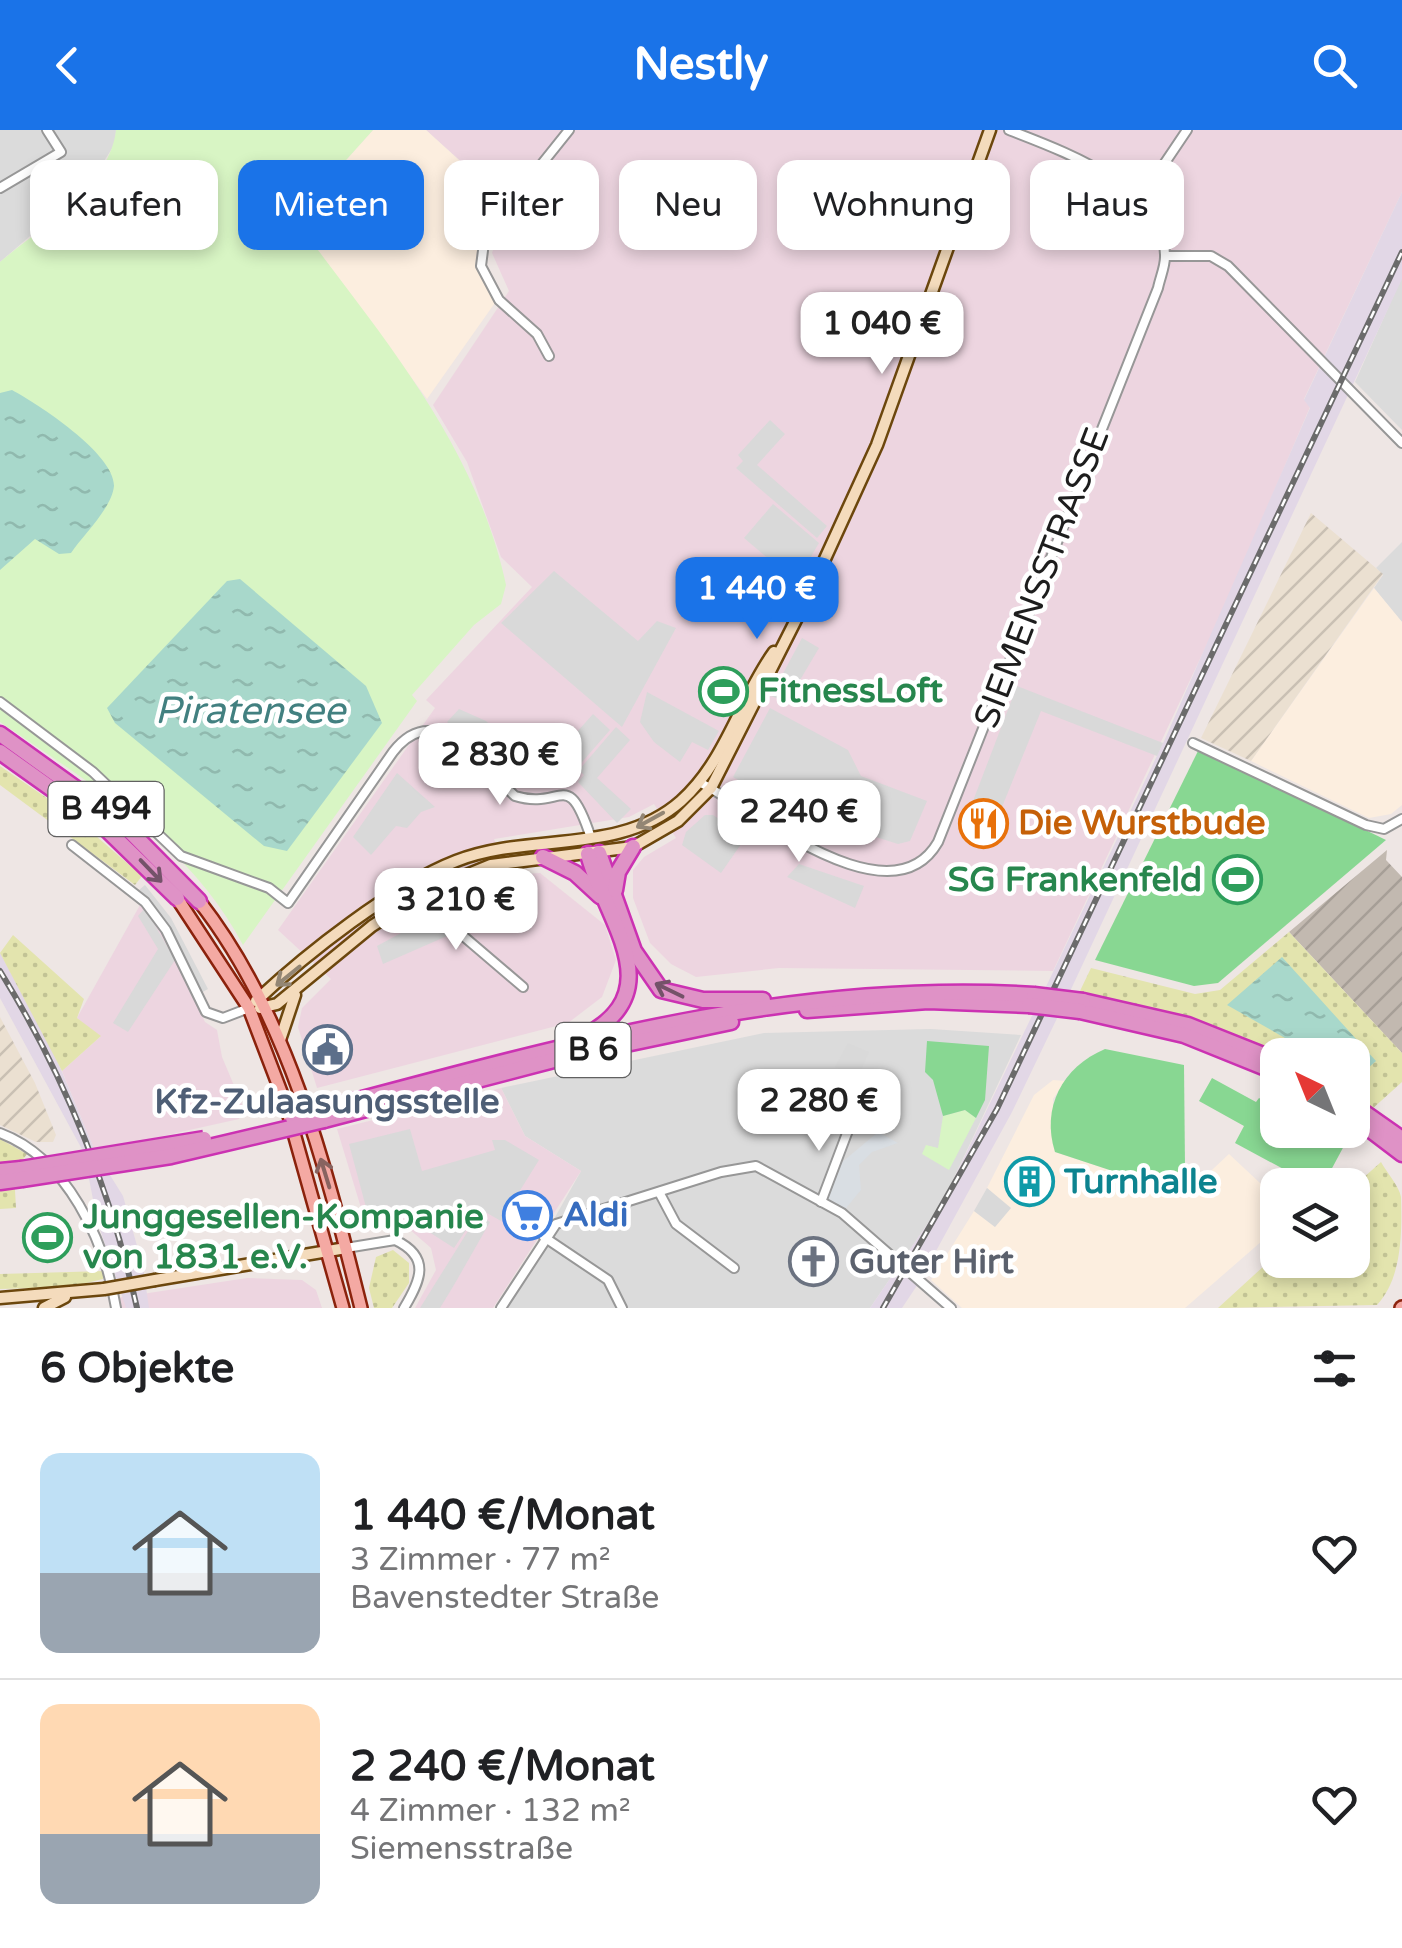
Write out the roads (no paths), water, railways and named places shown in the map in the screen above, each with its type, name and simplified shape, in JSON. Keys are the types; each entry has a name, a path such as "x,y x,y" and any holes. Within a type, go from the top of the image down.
{"highway":[{"name":"B 494","path":"0,734 117,818 199,901"},
{"name":"B 494","path":"0,752 101,824 177,898"},
{"path":"610,898 618,872 633,847"},
{"path":"567,1045 611,1021 629,990 626,955 594,854"},
{"path":"543,857 610,898 640,964 662,990 722,1002 834,997"},
{"name":"B 6","path":"322,1115 567,1045 688,1019 834,997 1032,1000 1082,1006 1188,1025 1260,1054"},
{"name":"B 6","path":"0,1182 21,1174 322,1115 624,1042 867,999"},
{"name":"B 6","path":"1082,1006 1184,1035 1260,1066"},
{"path":"1370,1117 1402,1139"},
{"path":"1370,1130 1402,1154"},
{"name":"B 6","path":"0,1171 21,1174"}],"main road":[{"name":"B 494","path":"177,898 249,1008 286,1106 328,1251"},
{"name":"B 494","path":"199,901 230,943 262,1002 300,1099 346,1248"},
{"path":"346,1248 362,1308"},
{"path":"328,1251 344,1308"}],"street":[{"path":"0,188 61,152 46,130"},
{"path":"549,356 537,334 498,300 480,266 484,235 570,130"},
{"path":"279,1046 286,1012 301,988 372,926 424,892 490,865 633,847 678,821 711,788 884,430 990,130"},
{"path":"1009,130 1085,160"},
{"path":"1168,160 1188,130"},
{"path":"1164,250 1165,256 1211,256 1228,266 1402,443"},
{"name":"SIEMENSSTRASSE","path":"699,782 801,845 861,867 908,870 928,860 1158,288 1165,256"},
{"path":"262,1002 364,914 418,879 487,852 618,834 656,819 699,782 765,665 789,632"},
{"path":"0,702 93,772 181,856 269,888 288,903 393,752 414,731 425,728 443,732 515,796 528,800 561,794 572,797 583,811 594,854"},
{"path":"1194,743 1366,824 1384,829 1402,818"},
{"path":"72,845 145,902 166,930 206,1012 224,1018 301,988"},
{"path":"424,892 448,923 523,986"},
{"path":"821,1202 852,1120"},
{"path":"0,1132 37,1153 59,1177 102,1253 116,1308"},
{"path":"501,1308 544,1237 564,1219 741,1167 756,1166 842,1213 951,1308"},
{"path":"659,1192 676,1224 734,1268"},
{"path":"544,1237 608,1280 622,1308"},
{"path":"0,1298 70,1295 394,1240 422,1264 420,1282 404,1308"},
{"path":"44,1308 70,1295"}],"water":[{"path":"12,390 89,445 111,473 114,486 103,512 71,553 59,554 35,539 0,570 0,393"},
{"name":"Piratensee","path":"240,579 366,686 382,723 287,851 264,846 115,723 107,708 227,581"},
{"path":"1282,957 1355,1038 1285,1038 1227,1005"}],"railway":[{"path":"883,1308 997,1109 1402,252"},
{"path":"0,971 45,1051 83,1134 113,1219 137,1308"}],"place":[{"name":"FitnessLoft","path":"723,691"},
{"name":"Die Wurstbude","path":"983,823"},
{"name":"SG Frankenfeld","path":"1237,880"},
{"name":"Kfz-Zulaasungsstelle","path":"327,1050"},
{"name":"Turnhalle","path":"1029,1182"},
{"name":"Aldi","path":"528,1215"},
{"name":"Junggesellen-Kompanie von 1831 e.V.","path":"48,1237"},
{"name":"Guter Hirt","path":"814,1262"}]}
